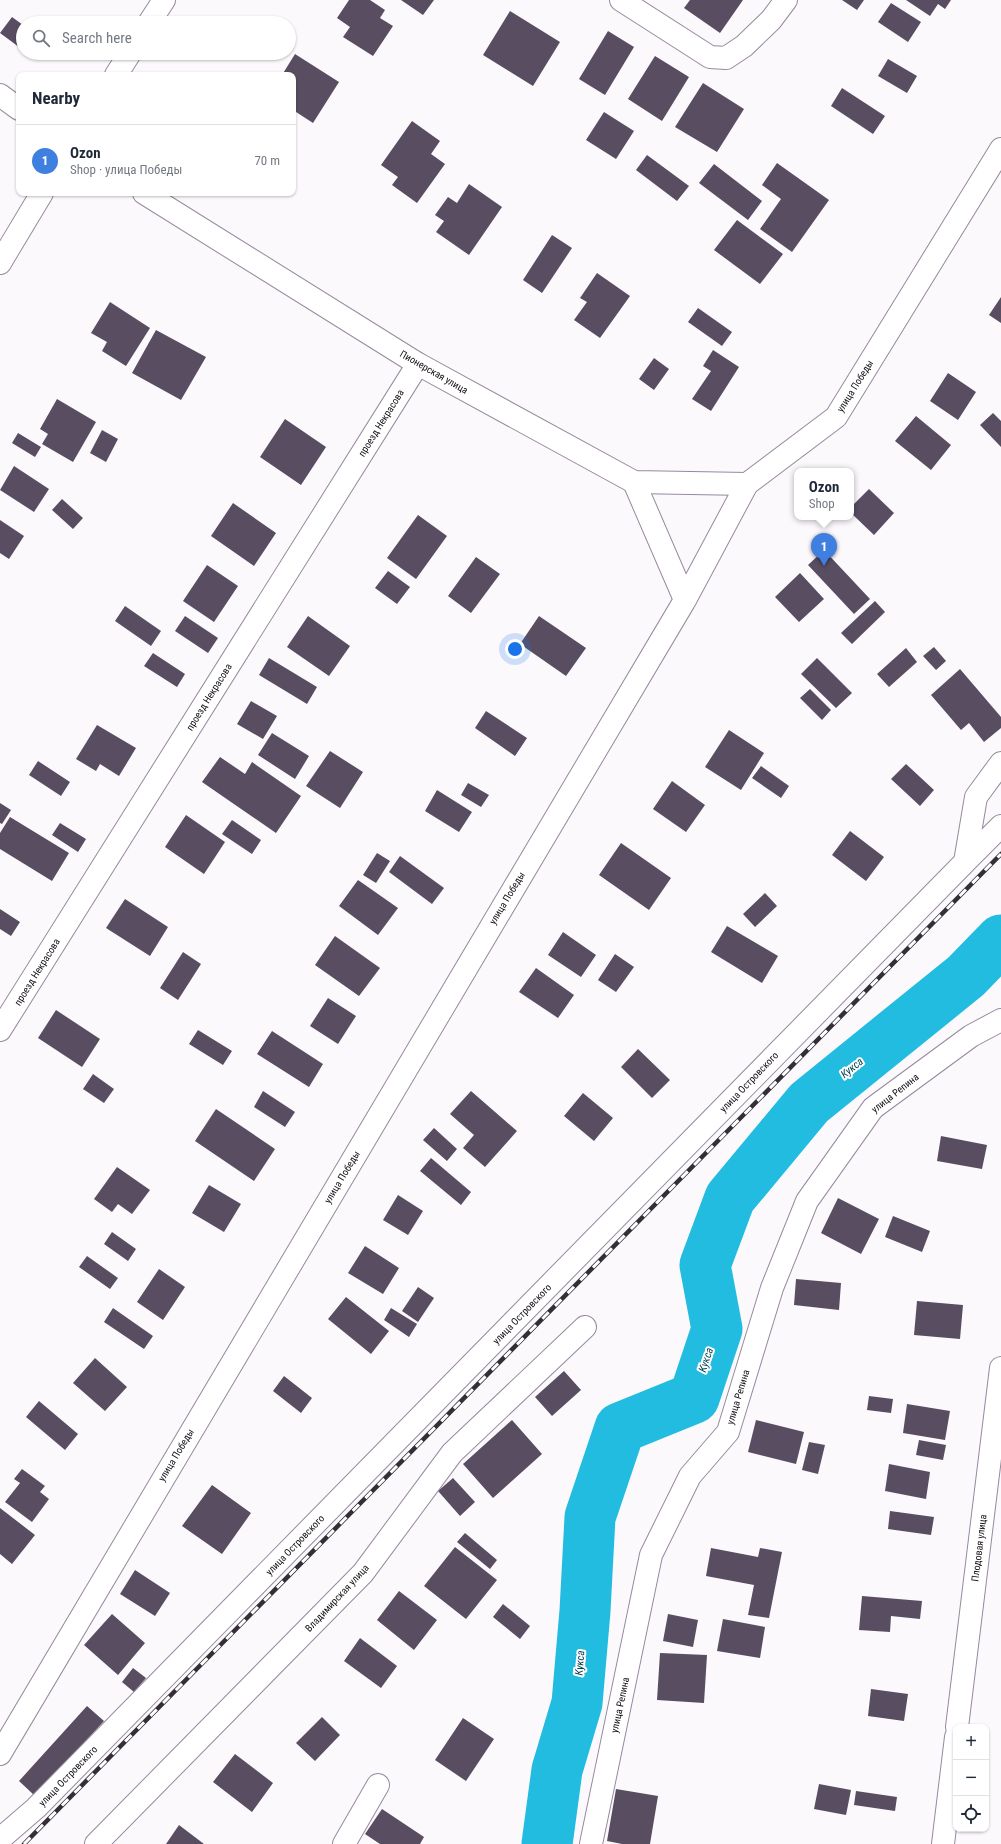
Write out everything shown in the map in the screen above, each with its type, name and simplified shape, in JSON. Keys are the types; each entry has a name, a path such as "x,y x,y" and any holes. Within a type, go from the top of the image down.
{"street":[{"path":"154,16 164,0"},
{"path":"621,0 710,56 726,58 744,46 771,20 786,0"},
{"path":"118,72 126,60"},
{"path":"0,95 16,107"},
{"name":"улица Победы","path":"0,1754 685,600 748,484 836,417 1001,150"},
{"path":"0,262 40,196"},
{"name":"Пионерская улица","path":"149,196 418,364 634,482 748,484"},
{"name":"проезд Некрасова","path":"0,1030 418,364"},
{"path":"634,482 685,600"},
{"path":"966,862 976,797 1001,762"},
{"path":"966,862 1001,826"},
{"name":"улица Островского","path":"0,1839 36,1808 966,862"},
{"name":"улица Репина","path":"591,1844 651,1555 690,1476 728,1432 772,1288 807,1201 873,1108 971,1036 1001,1020"},
{"name":"Владимирская улица","path":"96,1844 363,1573 452,1453 586,1327"},
{"name":"Плодовая улица","path":"957,1724 1001,1368"},
{"path":"943,1844 953,1760"},
{"path":"344,1844 378,1785"}],"building":[{"path":"349,0 370,0 385,10 380,18 393,26 373,56 343,37 350,27 337,18"},
{"path":"401,0 434,0 423,15"},
{"path":"690,0 743,0 720,33 684,8"},
{"path":"842,0 864,0 857,10"},
{"path":"906,0 951,0 945,9 938,4 930,16"},
{"path":"891,3 921,22 908,42 878,22"},
{"path":"510,11 560,42 533,86 483,55"},
{"path":"12,17 16,20 16,45 0,33"},
{"path":"608,31 634,47 605,95 579,79"},
{"path":"296,55 339,82 313,123 296,112 296,72 284,72 291,60 296,60"},
{"path":"655,56 689,77 662,121 628,99"},
{"path":"888,59 917,76 907,93 878,76"},
{"path":"703,83 744,109 717,152 675,127"},
{"path":"842,88 885,116 873,134 831,106"},
{"path":"604,112 634,131 616,159 586,140"},
{"path":"412,121 440,141 431,154 445,164 417,203 392,185 398,177 381,165"},
{"path":"647,155 689,186 677,201 636,170"},
{"path":"777,163 829,200 792,252 760,229 781,199 762,185"},
{"path":"714,164 762,201 748,220 699,183"},
{"path":"469,184 502,207 469,255 436,232 444,221 435,215 448,197 457,203"},
{"path":"737,220 783,254 760,284 714,250"},
{"path":"552,235 572,248 542,293 523,280"},
{"path":"597,273 630,296 600,338 574,320 587,302 580,298"},
{"path":"1001,297 1001,323 989,315"},
{"path":"110,302 150,328 126,366 102,351 107,342 91,333"},
{"path":"698,308 732,332 722,346 688,322"},
{"path":"156,330 206,357 181,400 132,373"},
{"path":"713,350 739,367 711,411 692,399 711,371 703,366"},
{"path":"654,358 669,369 654,390 639,379"},
{"path":"948,373 976,392 958,420 930,401"},
{"path":"57,399 96,422 73,462 42,444 48,434 40,429"},
{"path":"993,413 1001,421 1001,447 980,425"},
{"path":"916,416 951,445 931,470 895,441"},
{"path":"285,419 326,447 301,485 260,457"},
{"path":"102,430 118,439 106,462 90,453"},
{"path":"18,433 41,447 35,457 12,443"},
{"path":"14,466 49,489 34,512 0,490"},
{"path":"869,489 894,513 874,535 854,516 854,504"},
{"path":"62,499 83,518 73,529 52,510"},
{"path":"233,503 276,533 254,566 211,536"},
{"path":"418,515 447,536 416,579 387,558"},
{"path":"0,520 24,536 9,559 0,553"},
{"path":"824,550 870,599 854,614 808,565"},
{"path":"476,557 500,574 471,613 448,596"},
{"path":"207,565 238,586 214,622 183,601"},
{"path":"388,571 410,587 397,604 375,588"},
{"path":"800,573 824,599 799,622 775,597"},
{"path":"875,601 885,612 852,644 841,633"},
{"path":"125,606 161,631 151,646 115,621"},
{"path":"185,616 218,638 208,653 175,631"},
{"path":"308,616 350,646 329,676 287,647"},
{"path":"539,616 586,648 566,676 520,644"},
{"path":"934,647 946,661 936,670 923,656"},
{"path":"906,648 917,662 889,687 877,674"},
{"path":"153,653 185,674 177,687 144,666"},
{"path":"269,658 317,687 307,704 259,675"},
{"path":"817,658 852,693 836,708 801,674"},
{"path":"960,669 1001,717 1001,728 984,742 969,723 961,730 931,695"},
{"path":"810,689 831,710 822,720 800,698"},
{"path":"251,701 277,716 263,739 237,724"},
{"path":"486,711 527,738 515,756 475,728"},
{"path":"97,725 136,748 119,776 100,764 96,771 76,759"},
{"path":"729,730 764,753 741,790 705,767"},
{"path":"272,733 309,756 295,779 258,755"},
{"path":"330,751 363,772 340,808 306,786"},
{"path":"220,757 245,774 252,762 301,796 276,833 202,782"},
{"path":"38,761 70,782 61,796 29,775"},
{"path":"906,764 934,790 920,806 891,779"},
{"path":"761,766 789,786 781,798 752,778"},
{"path":"672,781 705,805 686,832 653,809"},
{"path":"468,783 489,795 481,807 461,795"},
{"path":"437,790 472,812 459,832 425,811"},
{"path":"0,803 11,810 2,824 0,823"},
{"path":"186,815 225,842 204,874 165,847"},
{"path":"10,817 69,853 52,881 0,849 0,833"},
{"path":"232,820 261,840 252,854 222,834"},
{"path":"60,823 86,839 78,852 52,835"},
{"path":"850,831 884,857 866,881 832,855"},
{"path":"621,843 671,878 649,910 599,875"},
{"path":"377,853 390,861 376,883 363,875"},
{"path":"400,856 444,888 432,904 389,872"},
{"path":"358,880 398,908 378,935 339,906"},
{"path":"765,893 777,906 755,927 743,914"},
{"path":"125,899 168,927 150,956 106,928"},
{"path":"0,909 20,922 11,936 0,929"},
{"path":"727,926 778,956 762,983 711,952"},
{"path":"563,932 596,955 581,977 548,955"},
{"path":"335,936 380,968 359,996 315,965"},
{"path":"183,952 201,964 178,1000 160,988"},
{"path":"615,954 634,967 616,992 598,980"},
{"path":"536,968 574,995 558,1018 519,992"},
{"path":"328,998 356,1016 338,1044 310,1026"},
{"path":"56,1010 100,1039 82,1067 38,1038"},
{"path":"198,1030 232,1051 223,1065 189,1044"},
{"path":"272,1031 323,1064 309,1087 257,1054"},
{"path":"638,1049 670,1080 652,1098 621,1067"},
{"path":"93,1074 114,1089 104,1103 83,1089"},
{"path":"263,1091 295,1112 285,1127 254,1107"},
{"path":"471,1091 517,1131 485,1167 463,1148 474,1135 450,1114"},
{"path":"583,1093 613,1118 594,1141 564,1116"},
{"path":"216,1109 275,1149 254,1181 195,1141"},
{"path":"434,1128 457,1149 447,1161 423,1140"},
{"path":"941,1136 987,1145 982,1169 937,1161"},
{"path":"431,1158 471,1192 461,1205 420,1171"},
{"path":"117,1167 150,1190 132,1214 118,1204 112,1212 94,1199"},
{"path":"209,1185 241,1204 224,1232 192,1213"},
{"path":"398,1195 423,1211 408,1235 383,1220"},
{"path":"838,1198 879,1219 861,1254 821,1233"},
{"path":"893,1216 930,1231 922,1252 885,1237"},
{"path":"112,1232 136,1249 128,1261 104,1244"},
{"path":"365,1246 399,1268 383,1294 348,1273"},
{"path":"87,1256 118,1278 110,1289 79,1267"},
{"path":"159,1269 185,1287 163,1320 137,1302"},
{"path":"796,1279 841,1283 839,1310 794,1305"},
{"path":"418,1287 434,1298 418,1322 402,1311"},
{"path":"346,1297 389,1331 371,1354 328,1319"},
{"path":"917,1301 963,1305 960,1339 914,1335"},
{"path":"113,1308 153,1336 144,1349 104,1322"},
{"path":"391,1308 417,1324 409,1337 384,1320"},
{"path":"95,1358 127,1387 105,1411 73,1383"},
{"path":"564,1371 581,1390 552,1416 535,1397"},
{"path":"284,1376 312,1398 301,1413 273,1391"},
{"path":"869,1396 893,1399 891,1413 867,1410"},
{"path":"39,1401 78,1434 65,1450 26,1417"},
{"path":"907,1404 950,1411 945,1440 903,1433"},
{"path":"512,1420 542,1454 493,1498 463,1464"},
{"path":"756,1420 804,1432 796,1464 748,1452"},
{"path":"919,1440 946,1445 943,1460 916,1455"},
{"path":"809,1442 825,1445 818,1474 802,1470"},
{"path":"889,1464 930,1472 926,1499 885,1491"},
{"path":"22,1469 45,1486 40,1492 49,1499 32,1522 5,1502 20,1483 14,1479"},
{"path":"453,1478 475,1502 460,1516 438,1491"},
{"path":"212,1485 251,1513 222,1554 182,1526"},
{"path":"0,1508 35,1535 12,1564 0,1554"},
{"path":"890,1511 934,1517 931,1535 888,1529"},
{"path":"465,1533 497,1560 490,1569 457,1542"},
{"path":"455,1547 497,1580 466,1619 424,1586"},
{"path":"711,1548 758,1557 760,1548 782,1552 769,1618 748,1615 754,1585 706,1576"},
{"path":"135,1570 170,1593 155,1616 120,1594"},
{"path":"399,1591 437,1620 414,1650 377,1620"},
{"path":"862,1596 922,1601 920,1619 891,1616 890,1632 859,1630"},
{"path":"503,1604 530,1626 520,1639 493,1617"},
{"path":"112,1614 145,1643 118,1675 84,1645"},
{"path":"668,1614 698,1620 693,1647 663,1641"},
{"path":"723,1619 765,1627 760,1658 717,1651"},
{"path":"360,1638 397,1666 381,1688 344,1661"},
{"path":"660,1653 707,1655 704,1703 657,1700"},
{"path":"133,1668 146,1678 134,1692 122,1682"},
{"path":"871,1689 908,1694 904,1721 868,1716"},
{"path":"87,1706 104,1721 35,1796 19,1781"},
{"path":"322,1717 340,1735 315,1761 296,1743"},
{"path":"463,1718 494,1739 466,1781 435,1760"},
{"path":"235,1754 273,1783 252,1812 213,1782"},
{"path":"819,1784 851,1790 846,1815 814,1809"},
{"path":"616,1789 658,1796 650,1844 622,1844 607,1841"},
{"path":"856,1791 897,1797 895,1811 854,1805"},
{"path":"382,1809 424,1837 420,1844 380,1844 365,1834"},
{"path":"179,1825 204,1844 166,1844"}],"waterway":[{"name":"Кукса","path":"547,1844 557,1770 577,1703 585,1611 590,1517 620,1428 694,1398 717,1329 705,1265 730,1198 809,1103 966,976 1001,940"}],"railway":[{"path":"24,1844 1001,854"}],"place":[{"name":"Ozon","path":"824,566"}]}
